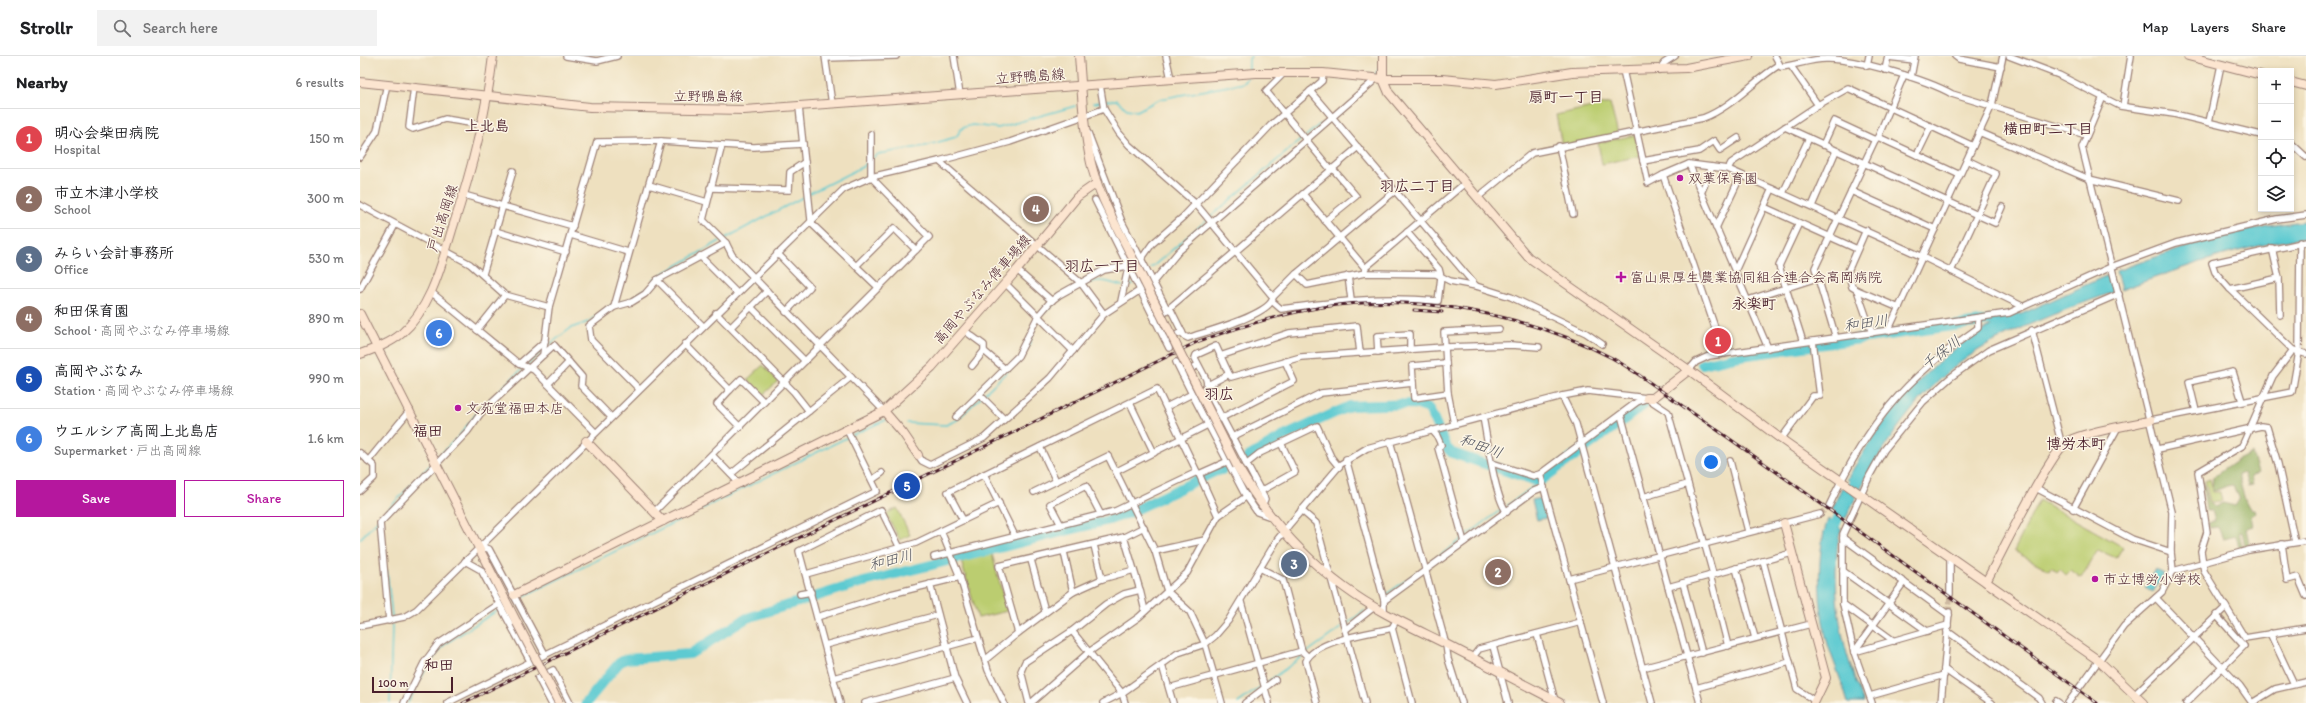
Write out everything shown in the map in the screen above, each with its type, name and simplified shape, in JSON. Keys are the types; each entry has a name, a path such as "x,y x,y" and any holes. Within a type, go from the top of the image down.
{"street":[{"name":"戸出高岡線","path":"360,354 377,348 400,335 415,318 431,292 464,195 489,96 493,56"},
{"path":"566,56 597,61 617,56"},
{"path":"832,104 825,57 896,56"},
{"path":"954,56 960,94"},
{"path":"1079,56 1085,127 1097,183 1128,251 1237,466 1262,506 1283,532 1331,577 1374,607 1557,702"},
{"path":"1166,56 1171,79"},
{"path":"722,145 703,220 723,240 732,255 752,277 884,410 904,433 918,455 926,464 934,463 984,438 1004,420 1050,378 1104,314 1121,301 1154,281 1179,251 1209,220 1331,115 1379,79 1383,56"},
{"path":"1659,70 1664,63 1675,56"},
{"name":"立野鴨島線","path":"360,82 590,107 744,110 1284,72 1324,73 1379,79 1442,79 1496,84 1572,72 1686,68 1745,56"},
{"path":"1775,56 1781,67 1827,58 1885,70 1940,87 1952,94 2086,135"},
{"path":"1867,66 1869,56"},
{"path":"1885,70 1888,56 1915,58 1911,77"},
{"path":"1955,56 1959,59 2001,67"},
{"path":"1888,331 1992,105 2003,56"},
{"path":"2009,56 2059,75 2123,106 2209,122 2258,134"},
{"path":"2123,106 2131,56"},
{"path":"2188,56 2219,61 2258,74"},
{"path":"2209,122 2219,61"},
{"path":"1478,197 1526,156 1559,146 1703,118 1721,111 1761,77 1779,65"},
{"path":"1791,66 1818,105"},
{"path":"1623,70 1648,183 1688,164 1728,169 1866,230 2022,306"},
{"path":"1284,72 1266,91 1304,138 1356,196 1325,221"},
{"path":"956,417 1018,356 1038,316 1052,301 1104,270 1128,266 1142,258 1152,244 1196,204 1284,114 1322,81 1324,73"},
{"path":"1836,338 1815,268 1836,220 1839,218 1876,139 1904,75"},
{"path":"1379,79 1389,93 1528,256 1689,370 1781,439 1860,495 2098,660 2143,703"},
{"path":"2294,83 2306,86"},
{"path":"360,157 377,131 387,84"},
{"path":"1100,85 1104,109 1119,133 1129,145 1196,204 1236,251 1281,309 1351,299 1398,297 1438,300 1441,277 1439,269 1407,232"},
{"path":"414,87 409,127 413,129 445,119 482,125"},
{"path":"1728,169 1731,162 1818,105 1848,88 1973,146"},
{"path":"1310,91 1476,286"},
{"path":"2068,703 2124,626 2156,598 2173,571 2171,552 2172,512 2151,420 2111,268 2082,147 2102,97"},
{"path":"799,107 810,198 811,220 879,288"},
{"path":"360,626 404,617 416,610 752,277 844,189 871,177 939,162 1010,142 1104,109"},
{"path":"1823,145 1834,121 1917,155 1960,175"},
{"path":"1917,155 1931,126"},
{"path":"1085,127 1122,222 1154,281 1167,309 1171,310 1182,332 1188,338 1258,314 1273,300 1296,274 1395,191"},
{"path":"1785,127 1948,203 1995,223 2002,207"},
{"path":"1979,132 2089,179 2179,202"},
{"path":"655,511 929,237 871,177 871,134"},
{"path":"1643,161 1699,151 1714,141 1720,150 1738,138"},
{"path":"1783,193 1809,138"},
{"path":"524,366 544,348 549,307 597,142 661,141 754,146 803,144"},
{"path":"639,389 591,340 589,326 614,304 661,141"},
{"path":"1559,146 1573,214"},
{"path":"2294,146 2306,157"},
{"path":"1154,321 1358,147"},
{"path":"1812,206 1836,151"},
{"path":"1951,271 1996,174 1967,160"},
{"path":"710,188 789,190 790,172 805,162"},
{"path":"939,162 1082,283 1104,314"},
{"path":"1688,164 1702,191 1716,228 1768,348"},
{"path":"1702,191 1712,167"},
{"path":"483,274 513,171"},
{"path":"1663,175 1724,354"},
{"path":"1716,228 1741,175"},
{"name":"高岡やぶなみ停車場線","path":"514,596 663,521 848,431 884,410 932,367 1006,284 1077,197 1097,183"},
{"path":"1365,270 1465,183"},
{"path":"648,185 707,202"},
{"path":"1735,270 1772,189"},
{"path":"1851,191 1935,229"},
{"path":"1302,194 1365,270"},
{"path":"464,195 573,226"},
{"path":"1096,200 1154,321 1169,348"},
{"path":"360,205 446,251 483,274 505,295 549,307"},
{"path":"1764,207 1857,249"},
{"path":"1103,703 1122,693 1178,653 1205,644 1228,621 1283,532 1301,510 1346,459 1367,448 1562,396 1588,391 1653,398 1689,370 1696,362 1709,356 1872,333 1979,322 2009,313 2111,268 2176,243 2277,219 2306,215"},
{"path":"1799,223 1778,266 1803,342"},
{"path":"360,289 395,225"},
{"path":"856,266 894,228 916,250"},
{"path":"1866,230 1848,271 1852,287 1899,308"},
{"path":"495,231 566,252"},
{"path":"571,235 628,252"},
{"path":"614,304 632,302 645,294 657,280 700,256 723,240"},
{"path":"1986,582 2036,488 2062,446 2078,438 2151,420 2265,396 2292,392 2299,352 2303,242 2212,263 2215,272 2230,289 2293,350 2299,352 2306,354"},
{"path":"2272,248 2279,278 2280,315"},
{"path":"777,253 810,288 786,312"},
{"path":"700,256 737,293"},
{"path":"1121,301 1128,266"},
{"path":"1017,270 1052,301"},
{"path":"1296,274 1307,285 1348,276 1365,270 1428,273 1450,281 1476,286 1511,297 1546,312 1586,333 1602,344"},
{"path":"1348,276 1351,299"},
{"path":"1748,300 1817,278"},
{"path":"2230,289 2279,278"},
{"path":"657,280 703,326"},
{"path":"1006,284 1073,351"},
{"path":"1857,290 1872,333"},
{"path":"730,328 767,291"},
{"path":"431,292 524,366 534,370 595,432"},
{"path":"1872,703 1854,652 1843,604 1843,538 1860,495 1884,450 1923,402 1951,377 1989,350 2118,293"},
{"path":"477,330 505,295"},
{"path":"751,307 805,361"},
{"path":"2300,310 2306,310"},
{"path":"716,313 784,382 809,411"},
{"path":"360,314 559,703"},
{"path":"1161,316 1166,326"},
{"path":"1829,506 1869,433 1906,385 1979,322"},
{"path":"1220,356 1289,333 1357,326 1360,353"},
{"path":"1454,424 1448,392 1444,332 1499,328"},
{"path":"2032,330 2062,446"},
{"path":"965,331 984,345 984,351 972,366"},
{"path":"1165,340 1182,332"},
{"path":"1378,352 1378,336 1410,334 1410,350"},
{"path":"1781,439 1813,396 1820,396 1813,342"},
{"path":"685,344 730,390"},
{"path":"389,621 380,523 435,460 524,366 544,348 554,345 582,377 581,386 611,416"},
{"path":"1262,506 1265,499 1206,386 1206,380 1195,358 1196,355 1216,346 1231,378 1301,357 1444,347 1511,345 1539,347"},
{"path":"2293,350 2278,368 2242,446 2198,472 2207,532 2201,551 2204,571 2245,638 2305,626"},
{"path":"984,351 1005,369"},
{"path":"1117,471 1182,440 1294,381 1285,361"},
{"path":"548,384 569,362"},
{"path":"1176,362 1226,462 1247,496 1257,512 1265,517 1272,517"},
{"path":"1446,363 1412,366 1412,383 1414,398 1448,392"},
{"path":"1182,374 1198,365"},
{"path":"2196,411 2189,382 2233,372 2242,401"},
{"path":"1206,386 1229,374"},
{"path":"731,474 851,377"},
{"path":"740,427 717,404 730,390 741,380 764,402"},
{"path":"1232,438 1321,393 1412,383"},
{"path":"962,520 948,492 1157,389 1218,516"},
{"path":"979,394 1004,420"},
{"path":"1166,407 1192,394"},
{"path":"1562,396 1576,424 1652,703"},
{"path":"1492,464 1533,476 1540,475 1621,416 1637,402 1647,398"},
{"path":"1647,398 1668,412 1704,543 1728,646"},
{"path":"1130,403 1154,453"},
{"path":"1208,407 1216,422"},
{"path":"368,460 410,410"},
{"path":"1621,416 1686,657 1700,703"},
{"path":"1483,417 1493,471 1505,510"},
{"path":"1246,464 1260,453 1317,426 1331,457 1339,467"},
{"path":"2158,449 2249,430 2261,426 2267,427 2270,433 2295,542"},
{"path":"2073,509 2117,429"},
{"path":"1433,430 1441,445 1438,448 1464,542"},
{"path":"447,703 877,491 848,431"},
{"path":"586,441 663,521"},
{"path":"1390,441 1446,645 1448,660 1462,703"},
{"path":"1260,491 1295,472 1281,443"},
{"path":"1040,447 1056,481"},
{"path":"360,452 374,466 374,478 360,491"},
{"path":"712,454 740,484"},
{"path":"1034,492 1108,456 1117,471 1155,551 1167,590 1190,612 1205,644 1222,703"},
{"path":"1346,459 1383,593 1384,612"},
{"path":"1730,461 1748,532"},
{"path":"934,557 1013,538 1015,536 1101,515 1133,505 1226,462"},
{"path":"872,480 882,473"},
{"path":"984,474 1015,536"},
{"path":"1540,475 1604,703"},
{"path":"1643,497 1688,484"},
{"path":"1061,525 1050,504 1086,486 1101,515"},
{"path":"1384,600 1464,542 1505,510 1543,486"},
{"path":"2036,488 2073,509 2143,544 2171,552"},
{"path":"1140,590 1124,594 1106,604 1072,630 1025,662 1020,672 1030,703 1089,652 1145,611 1187,573 1218,516 1247,496"},
{"path":"806,574 916,543 999,503"},
{"path":"840,703 799,551 881,510 900,548"},
{"path":"1301,510 1316,522 1365,703"},
{"path":"1569,579 1820,514"},
{"path":"1763,561 1797,689 1815,702 1826,678 1784,523"},
{"path":"1018,633 999,566 1031,560 1124,537 1144,527"},
{"path":"941,531 960,577 985,660 1004,703"},
{"path":"1124,537 1145,611"},
{"path":"1843,538 1949,613 1941,703"},
{"path":"1155,551 1205,540"},
{"path":"2173,571 2202,562 2282,544 2306,541"},
{"path":"2282,544 2287,580 2298,578 2306,596"},
{"path":"1094,545 1102,579"},
{"path":"479,546 489,549 545,654"},
{"path":"1064,552 1073,592"},
{"path":"1668,587 1792,553"},
{"path":"1950,558 1950,594"},
{"path":"1031,560 1045,612"},
{"path":"465,561 481,570 530,661"},
{"path":"1260,568 1283,580 1317,703"},
{"path":"1736,568 1755,638"},
{"path":"985,660 1045,612 1073,592 1102,579 1134,570"},
{"path":"1843,571 1927,631"},
{"path":"817,617 891,594 960,577"},
{"path":"1683,582 1702,653"},
{"path":"1854,652 1904,582"},
{"path":"930,584 955,678 967,703"},
{"path":"800,594 811,592"},
{"path":"2156,598 2222,668 2252,703 2275,689 2306,682"},
{"path":"1241,602 1269,703"},
{"path":"404,703 424,663 438,644 499,604"},
{"path":"1843,604 1894,641"},
{"path":"1345,630 1374,607"},
{"path":"2134,695 2192,637 2226,607"},
{"path":"824,644 938,615"},
{"path":"2186,703 2244,646 2216,615"},
{"path":"1397,619 1392,628 1412,703"},
{"path":"512,629 528,621"},
{"path":"1472,658 1479,649 1582,622"},
{"path":"1642,668 1811,624"},
{"path":"1170,688 1258,663 1304,653 1323,645 1392,628"},
{"path":"1854,652 1927,631 1947,628 2039,698 2042,703"},
{"path":"1072,630 1122,693 1125,703"},
{"path":"2270,633 2294,684"},
{"path":"1537,634 1557,702"},
{"path":"833,678 978,638"},
{"path":"1493,646 1508,703"},
{"path":"1696,688 1790,662"},
{"path":"1162,665 1170,688 1173,703"},
{"path":"551,703 538,678 553,670 570,703"},
{"path":"1870,696 1944,672"},
{"path":"1944,672 1992,703"},
{"path":"866,703 955,678"},
{"path":"1245,703 1275,680"}],"green space":[{"path":"1610,103 1618,134 1562,146 1556,115"},
{"path":"1635,135 1640,156 1602,164 1598,143"},
{"path":"763,365 778,381 763,395 748,379"},
{"path":"2252,453 2258,472 2251,477 2253,485 2248,486 2244,473 2238,475 2246,502 2251,510 2255,510 2256,513 2251,516 2253,526 2246,528 2249,545 2245,546 2242,531 2239,532 2242,546 2239,547 2236,536 2223,539 2218,527 2210,528 2208,523 2215,521 2212,511 2206,511 2202,480 2209,503 2215,506 2223,503 2235,506 2239,500 2233,485 2212,491 2213,477 2236,461"},
{"path":"2210,479 2213,492 2220,492 2222,501 2210,502 2205,481"},
{"path":"2039,500 2123,547 2116,558 2098,550 2081,578 2071,570 2066,575 2060,569 2057,572 2051,567 2049,570 2014,551"},
{"path":"897,508 910,535 900,540 886,514"},
{"path":"992,554 1007,611 978,618 961,561"}],"water":[{"path":"2306,221 2306,238 2282,241 2212,258 2121,290 2116,271 2210,240 2257,228"},
{"path":"2110,274 2114,292 2062,311 2008,334 1977,351 1958,364 1925,395 1910,412 1883,449 1860,489 1847,479 1876,434 1908,392 1946,356 1967,340 1991,326 1993,322 2015,314 2017,316"},
{"path":"1842,487 1856,497 1846,518 1832,509"},
{"path":"1541,498 1546,518 1537,520 1532,500"},
{"path":"1828,519 1842,529 1838,544 1836,571 1836,589 1840,622 1847,654 1864,703 1848,703 1825,634 1820,601 1820,566 1821,549"},
{"path":"2155,569 2164,574 2153,592 2145,587"}],"waterway":[{"path":"1249,70 1249,59 1251,56"},
{"path":"1375,75 1380,68"},
{"path":"1105,101 1116,100 1127,109 1137,111 1160,99 1244,83 1249,76"},
{"path":"1093,103 1101,102"},
{"path":"872,158 878,154 925,146 956,137 962,128 972,125 998,128 1075,106"},
{"path":"1306,136 1320,124"},
{"path":"1210,217 1303,138"},
{"path":"810,193 864,166 869,160"},
{"path":"724,239 807,195"},
{"path":"1151,268 1207,220"},
{"path":"654,279 720,241"},
{"path":"1044,313 1063,297 1078,287 1086,284 1104,281 1122,286"},
{"path":"1126,286 1133,284"},
{"path":"617,303 632,299 647,288"},
{"path":"545,348 571,328 588,322 613,304"},
{"name":"和田川","path":"1702,364 1734,357 2016,317"},
{"path":"907,423 946,425 957,420 1019,360 1029,346 1034,329"},
{"path":"526,366 541,352"},
{"path":"437,458 460,435 480,409 523,368"},
{"name":"和田川","path":"1248,457 1282,437 1350,406 1415,404 1429,409 1446,447 1452,453 1539,482 1644,405"},
{"path":"852,435 886,420"},
{"path":"518,599 848,437"},
{"path":"360,539 432,463"},
{"name":"和田川","path":"586,703 619,663 626,659 690,654 747,618 856,584 1109,520 1129,513 1214,472 1222,470"},
{"name":"千保川","path":"1830,537 1852,486 1860,472"},
{"path":"1507,506 1539,482"},
{"path":"1465,537 1503,508"},
{"path":"1426,566 1462,539"},
{"path":"1384,596 1423,568"},
{"path":"387,571 392,617"},
{"path":"408,703 428,665 445,644 506,605"},
{"path":"1345,625 1364,611"},
{"path":"390,703 392,625"},
{"path":"1306,653 1342,627"},
{"path":"1266,683 1303,656"},
{"path":"1238,703 1263,685"}],"tunnel":[{"path":"1820,514 1829,506"},
{"path":"1949,612 1950,594"}],"railway":[{"path":"463,703 1199,341 1260,321 1291,313 1323,307 1359,303 1433,305 1508,319 1579,343 1612,358 1639,375 1750,453 2097,703"},
{"path":"1414,310 1442,312"}],"place":[{"name":"双葉保育園","path":"1680,178"},
{"name":"和田保育園","path":"1036,209"},
{"name":"富山県厚生農業協同組合連合会高岡病院","path":"1621,277"},
{"name":"ウエルシア高岡上北島店","path":"439,333"},
{"name":"明心会柴田病院","path":"1718,341"},
{"name":"文苑堂福田本店","path":"458,408"},
{"name":"高岡やぶなみ","path":"907,486"},
{"name":"みらい会計事務所","path":"1294,564"},
{"name":"市立木津小学校","path":"1498,572"},
{"name":"市立博労小学校","path":"2095,579"}],"district":[{"name":"扇町一丁目","path":"1566,97"},
{"name":"上北島","path":"487,126"},
{"name":"横田町二丁目","path":"2048,129"},
{"name":"羽広二丁目","path":"1417,186"},
{"name":"羽広一丁目","path":"1102,266"},
{"name":"永楽町","path":"1754,304"},
{"name":"羽広","path":"1219,394"},
{"name":"福田","path":"428,431"},
{"name":"博労本町","path":"2076,444"},
{"name":"和田","path":"439,665"}]}
